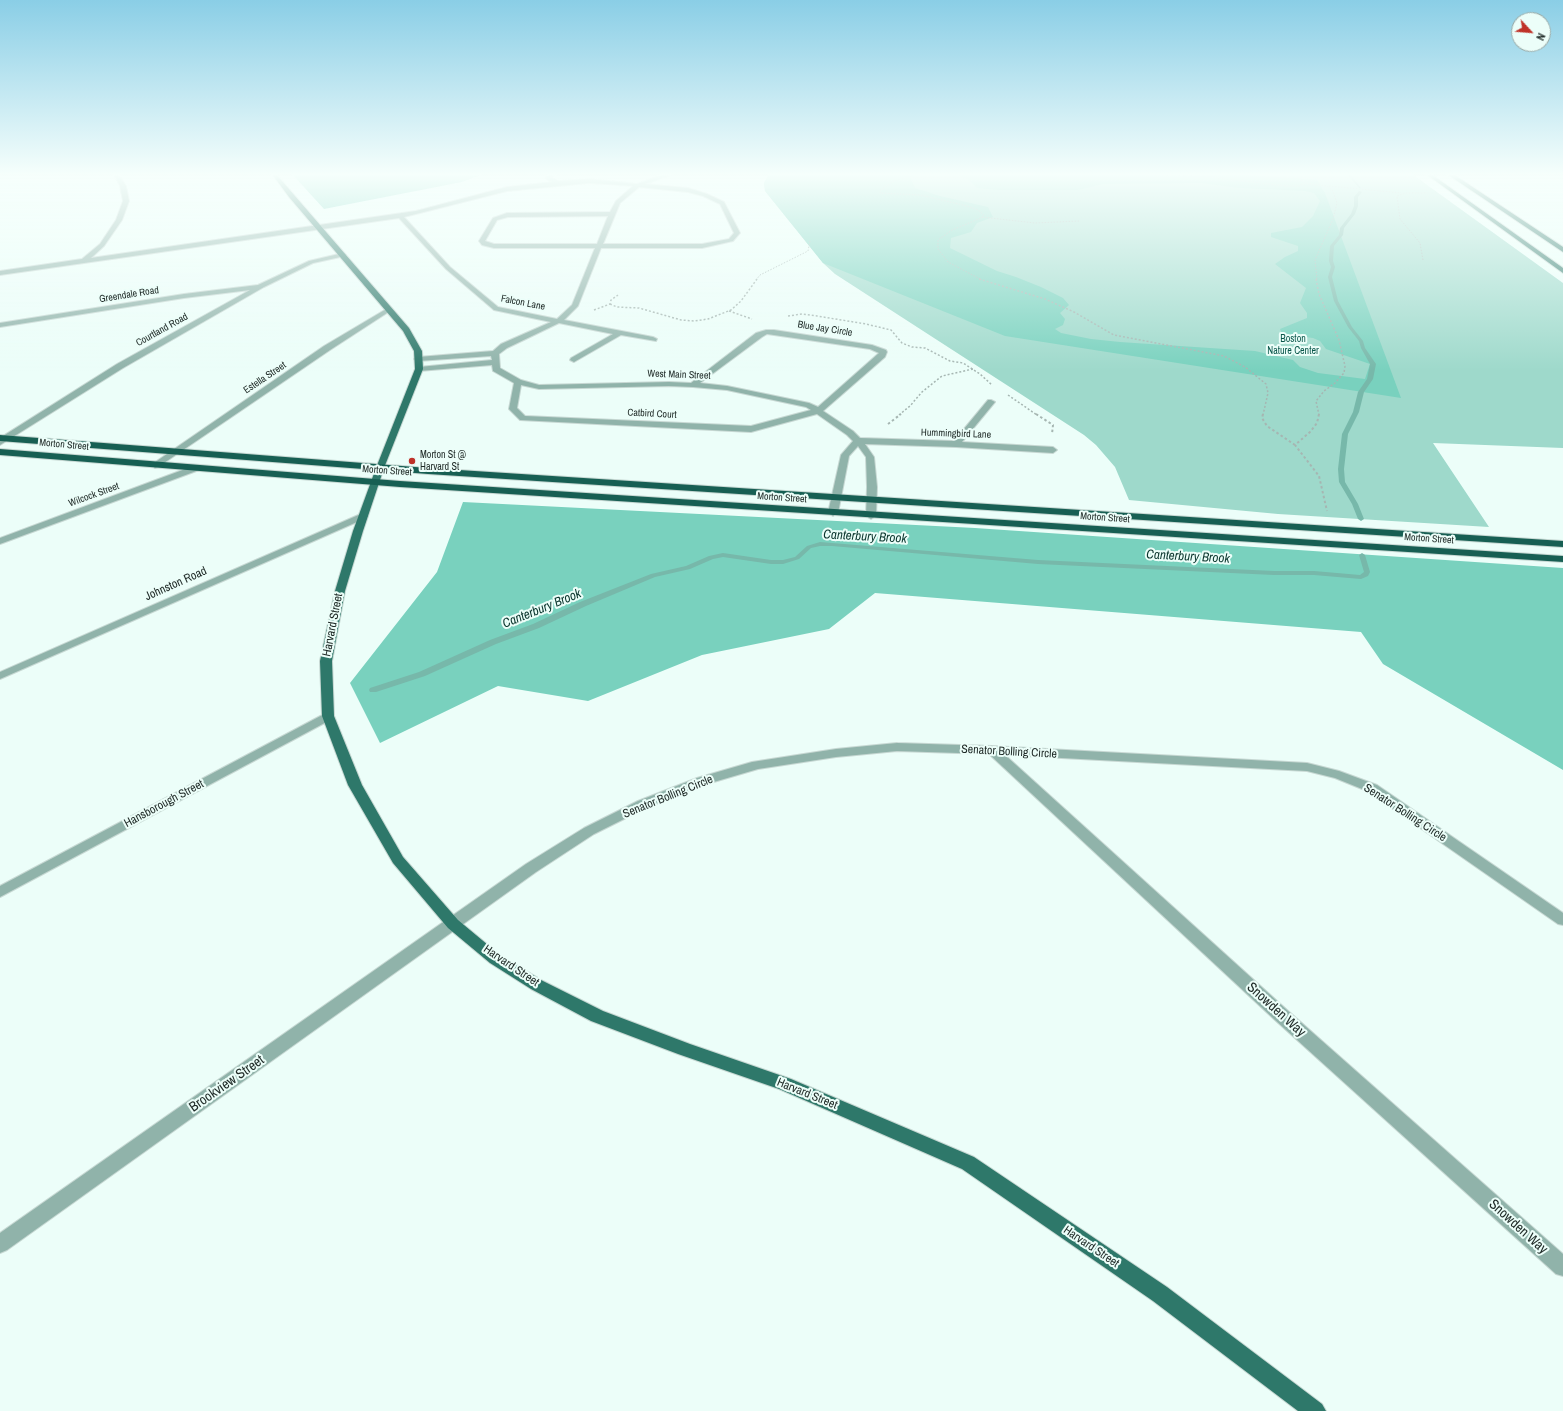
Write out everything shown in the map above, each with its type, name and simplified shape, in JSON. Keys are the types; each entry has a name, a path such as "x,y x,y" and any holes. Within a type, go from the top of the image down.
{"highway":[{"name":"Morton Street","path":"2,440 380,468 1563,544"},
{"name":"Morton Street","path":"0,452 375,482 871,516 1563,559"}],"main road":[{"name":"Harvard Street","path":"329,240 406,330 418,351 419,369 380,468 340,590 326,661 328,716 355,785 398,860 453,924 495,959 537,985 597,1016 684,1049 785,1084 968,1163 1160,1294 1315,1411"},
{"path":"1519,240 1563,271"},
{"path":"1548,240 1563,250"}],"street":[{"path":"84,261 102,245 106,240"},
{"path":"0,273 234,240"},
{"name":"Falcon Lane","path":"422,240 448,268 496,309 560,320 653,339"},
{"path":"483,240 484,244 494,246 702,246 730,240"},
{"path":"418,359 495,353 504,346 560,320 575,306 602,240"},
{"name":"Courtland Road","path":"2,440 120,366 262,286 310,262 343,255"},
{"name":"Greendale Road","path":"0,325 184,296 262,286"},
{"name":"Estella Street","path":"155,464 327,348 388,310"},
{"name":"Blue Jay Circle","path":"693,385 759,335 766,332 872,347 883,352 882,355 818,410"},
{"path":"574,360 619,333"},
{"path":"419,369 495,362 495,353"},
{"name":"West Main Street","path":"495,362 496,369 518,382 538,386 564,387 632,384 693,385 728,388 809,405 850,433 870,458 872,486 871,516"},
{"name":"Catbird Court","path":"518,382 513,409 523,418 539,420 751,429 818,410"},
{"path":"956,444 991,402"},
{"path":"833,513 845,455 858,442"},
{"name":"Hummingbird Lane","path":"858,442 956,444 1053,450"},
{"name":"Wilcock Street","path":"0,541 196,468"},
{"name":"Johnston Road","path":"0,676 363,516"},
{"name":"Hansborough Street","path":"0,892 328,716"},
{"name":"Senator Bolling Circle","path":"453,924 531,868 589,831 643,804 702,781 757,765 836,752 897,747 992,750 1307,767 1340,776 1372,788 1563,920"},
{"name":"Snowden Way","path":"992,750 1281,1016 1563,1267"},
{"name":"Brookview Street","path":"0,1244 453,924"}],"path":[{"path":"938,240 938,249 948,262 978,279 1021,291 1074,312 1114,336 1224,356 1255,373 1266,384 1268,392 1262,418 1267,426 1295,445 1319,476 1330,529"},
{"path":"1295,445 1310,432 1317,423 1319,412 1316,401 1324,391 1335,383 1344,373 1339,340 1319,294 1315,272 1315,260 1324,240"},
{"path":"1417,240 1420,243 1423,260"},
{"path":"610,304 617,307 639,308 681,320 694,321 708,319 729,311 741,301 760,275 808,251 810,241"},
{"path":"729,311 752,319"},
{"path":"784,316 802,314 891,330 902,344 912,347 925,348 950,361 963,363 996,387"},
{"path":"887,424 910,406 922,392 942,376 973,369"},
{"path":"1007,395 1052,425 1053,450"}],"green space":[{"name":"Boston Nature Center","path":"804,240 1503,240 1563,283 1563,448 1433,443 1489,527 1278,514 1129,500 1115,467 1096,445 1084,435 835,274 823,263"},
{"path":"804,240 951,240 950,248 997,271 1041,287 1063,298 1069,305 1060,313 1065,319 1063,325 1055,329 1061,333 1091,339 1120,342 1255,351 1293,360 1300,367 1318,373 1365,379 1370,364 1326,349 1320,341 1313,338 1282,334 1280,329 1307,318 1307,313 1300,303 1306,288 1275,264 1298,251 1298,246 1280,240 1342,240 1401,398 1005,336 823,263"},
{"path":"463,502 975,528 1563,568 1563,770 1383,664 1361,632 875,593 829,629 702,655 588,701 498,686 380,743 350,683 437,572"}],"waterway":[{"name":"Canterbury Brook","path":"1337,240 1332,246 1331,261 1333,267 1330,277 1336,301 1350,327 1361,341 1363,348 1373,364 1370,379 1361,392 1356,412 1345,434 1341,469 1342,482 1355,504 1361,519"},
{"name":"Canterbury Brook","path":"373,690 422,674 493,642 536,626 583,604 653,575 688,568 711,557 723,555 771,562 783,562 797,558 809,547 820,544 832,544 1038,562 1274,573 1314,573 1361,577 1366,575 1367,572 1362,555"}],"place":[{"name":"Morton St @ Harvard St","path":"412,461"}]}
